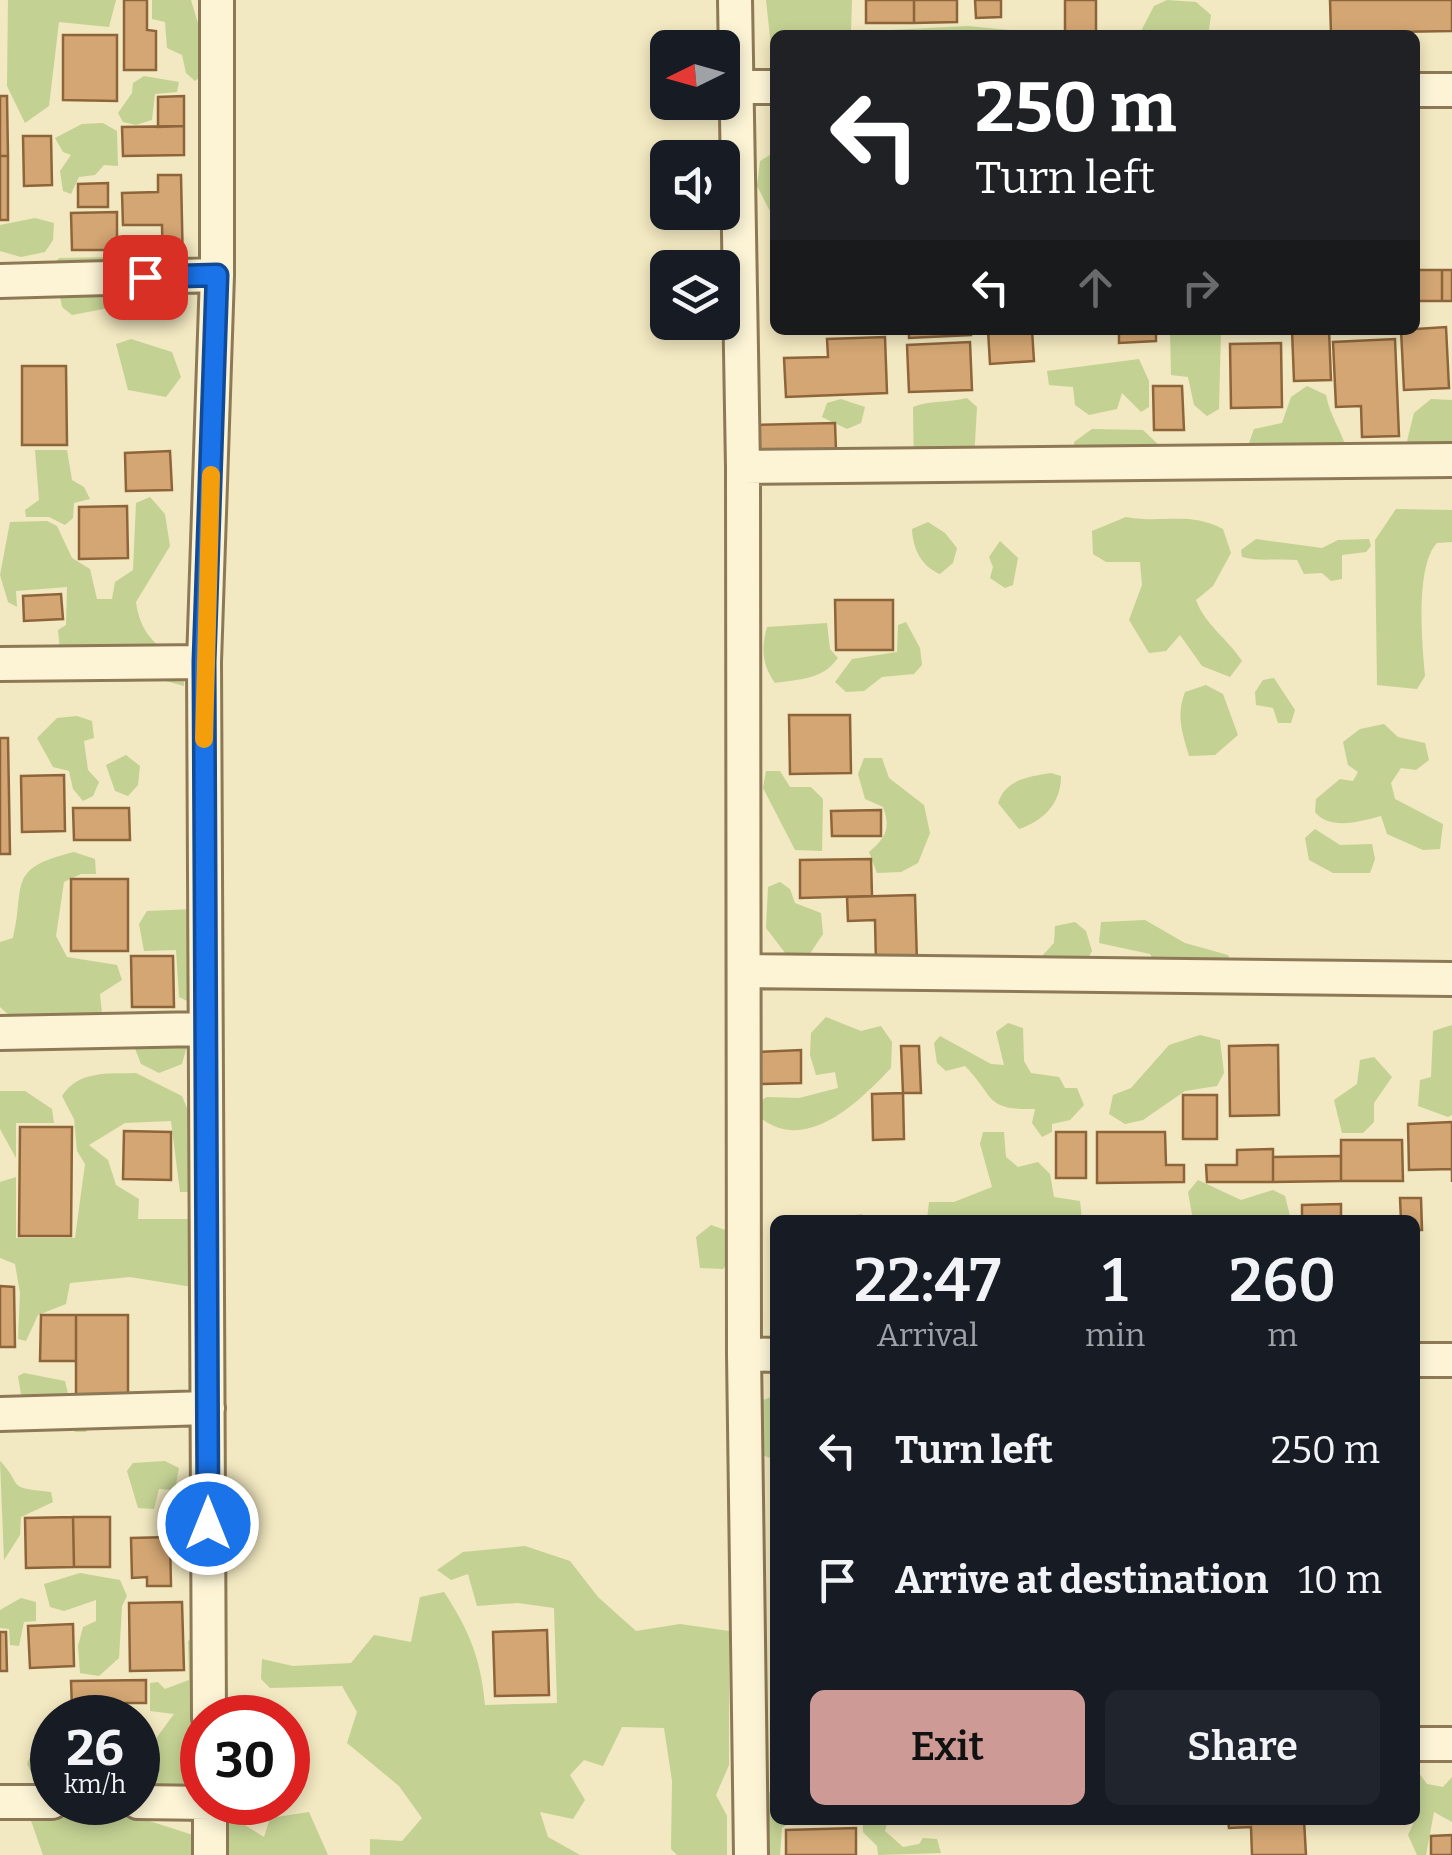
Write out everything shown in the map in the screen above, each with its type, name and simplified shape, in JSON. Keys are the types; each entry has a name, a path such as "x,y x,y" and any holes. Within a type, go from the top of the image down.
{"street":[{"path":"209,1695 204,662 217,275 218,0"},
{"path":"735,0 735,30"},
{"path":"740,87 770,88"},
{"path":"1420,90 1452,90"},
{"path":"735,120 743,467 744,971 760,1355 763,1741 751,1855"},
{"path":"0,280 217,275"},
{"path":"743,467 1452,460"},
{"path":"0,664 204,662"},
{"path":"744,971 1452,979"},
{"path":"0,1033 203,1028"},
{"path":"1420,1360 1452,1360"},
{"path":"0,1414 208,1408"},
{"path":"1420,1744 1452,1744"},
{"path":"0,1802 30,1802"},
{"path":"210,1825 210,1855"}],"green space":[{"path":"8,0 116,0 109,27 59,22 49,106 25,123 7,86"},
{"path":"152,0 191,0 206,50 207,71 195,81 186,73 182,55 167,48 165,22 152,19"},
{"path":"766,0 852,0 851,30 770,30 770,37"},
{"path":"1167,0 1196,2 1211,15 1209,30 1142,30 1154,6"},
{"path":"968,26 1009,30 890,30"},
{"path":"144,76 179,82 177,92 155,94 152,120 136,125 123,122 118,113 132,93 133,83"},
{"path":"103,123 117,131 118,166 104,165 95,175 79,177 71,194 63,191 60,171 71,155 63,152 55,138 82,124"},
{"path":"770,155 770,211 757,186 760,161"},
{"path":"35,218 54,223 53,240 45,252 21,257 0,251 0,225"},
{"path":"108,257 109,282 123,291 114,307 72,315 62,307 54,264 59,258"},
{"path":"1170,335 1221,335 1219,409 1207,416 1194,405 1188,377 1171,375"},
{"path":"131,339 172,352 181,377 166,397 128,390 116,344"},
{"path":"1139,359 1149,381 1149,407 1141,412 1122,393 1117,409 1089,415 1075,405 1073,387 1049,385 1047,371"},
{"path":"1307,386 1326,395 1347,450 1317,480 1256,478 1247,449 1254,429 1282,423 1291,397"},
{"path":"967,398 977,407 974,460 914,472 913,407"},
{"path":"841,399 865,407 861,423 847,429 822,417 827,403"},
{"path":"1431,399 1452,400 1452,463 1407,441 1414,413"},
{"path":"1092,429 1143,430 1163,449 1074,471 1074,442"},
{"path":"35,450 67,450 72,480 84,487 90,499 74,503 73,518 65,525 49,517 26,517 25,510 39,500"},
{"path":"150,497 165,514 170,546 136,602 141,622 151,638 183,662 184,686 158,679 122,682 104,668 60,651 58,630 66,625 67,587 16,591 17,607 8,602 0,575 10,522 47,521 57,526 72,558 90,569 97,599 112,599 115,582 133,570 136,503"},
{"path":"1396,509 1452,510 1452,542 1437,543 1425,569 1425,676 1417,689 1377,685 1375,540"},
{"path":"1126,517 1187,519 1223,529 1231,553 1213,586 1196,600 1205,617 1242,661 1230,677 1202,666 1180,635 1166,651 1149,653 1129,620 1142,585 1140,562 1106,562 1093,554 1092,531"},
{"path":"928,522 945,533 957,548 953,563 940,574 923,562 914,543 912,529"},
{"path":"1256,539 1322,548 1338,540 1369,539 1371,546 1366,552 1342,555 1342,579 1331,581 1322,573 1304,574 1297,560 1242,557 1241,550"},
{"path":"1000,541 1018,558 1013,585 1005,588 990,578 993,567 989,557"},
{"path":"906,622 920,648 922,665 914,674 882,677 864,691 846,692 835,682 852,659 897,652 898,625"},
{"path":"827,623 830,649 838,658 832,665 818,675 775,683 764,656 767,627"},
{"path":"1274,678 1295,710 1291,723 1278,723 1273,708 1256,705 1255,692 1263,680"},
{"path":"1206,685 1223,694 1238,735 1215,755 1189,756 1181,724 1182,701 1185,692"},
{"path":"77,716 92,721 94,738 84,741 88,770 99,782 93,796 83,801 73,789 69,771 53,767 37,738 57,718"},
{"path":"1384,724 1398,737 1425,743 1429,760 1416,770 1401,768 1391,783 1395,799 1443,824 1440,849 1423,850 1387,834 1381,816 1337,823 1315,812 1316,799 1340,779 1353,781 1358,772 1348,765 1343,742 1360,729"},
{"path":"126,755 140,766 138,785 128,796 115,791 106,765"},
{"path":"864,758 882,758 889,778 924,805 930,833 918,863 901,872 877,873 869,852 883,837 887,821 883,807 865,799 858,774"},
{"path":"766,771 780,771 790,787 811,787 823,799 822,851 795,850 763,788"},
{"path":"1051,773 1061,776 1054,803 1043,816 1019,829 998,803 1002,795 1019,780"},
{"path":"1315,829 1340,845 1372,844 1375,859 1370,873 1333,873 1309,860 1305,838"},
{"path":"74,852 95,859 96,874 81,874 64,882 56,936 67,957 117,965 122,980 100,994 105,1040 33,1037 0,1007 0,942 13,938 22,881 37,865"},
{"path":"780,882 790,889 795,903 821,913 823,934 807,958 789,958 766,928 768,887"},
{"path":"193,909 206,999 187,1001 179,997 176,950 144,951 139,924 147,911"},
{"path":"1145,920 1185,943 1228,955 1235,971 1157,967 1150,954 1099,943 1101,922"},
{"path":"1075,922 1086,931 1092,951 1082,970 1045,968 1041,957 1054,943 1055,926"},
{"path":"158,1012 181,1023 189,1039 182,1064 159,1073 141,1064 129,1033 139,1016"},
{"path":"826,1017 861,1031 881,1026 892,1042 891,1068 863,1096 829,1120 811,1128 792,1130 774,1126 756,1114 757,1102 767,1097 799,1098 838,1088 835,1072 816,1075 810,1055 811,1033"},
{"path":"1008,1023 1023,1028 1024,1061 1031,1073 1059,1077 1065,1088 1077,1088 1084,1105 1070,1120 1052,1124 1052,1132 1042,1137 1032,1123 1035,1109 999,1104 965,1066 946,1071 937,1063 934,1043 940,1036 991,1064 1004,1065 996,1032"},
{"path":"1452,1025 1452,1115 1448,1117 1418,1106 1420,1080 1431,1077 1433,1031"},
{"path":"1200,1035 1220,1040 1224,1073 1217,1086 1185,1091 1143,1120 1125,1124 1109,1114 1113,1095 1131,1088 1169,1045"},
{"path":"1374,1057 1392,1077 1374,1103 1374,1122 1363,1133 1342,1133 1334,1100 1357,1084 1360,1060"},
{"path":"136,1073 182,1096 191,1118 194,1192 180,1192 171,1121 125,1123 89,1145 108,1160 116,1185 139,1199 138,1219 189,1219 214,1280 192,1287 130,1277 70,1283 66,1304 38,1315 26,1341 18,1339 20,1293 15,1264 0,1258 0,1182 16,1177 16,1238 75,1238 85,1164 77,1151 74,1119 62,1096 86,1078"},
{"path":"0,1091 25,1091 52,1109 54,1123 16,1123 16,1158 0,1129"},
{"path":"983,1132 1004,1132 1006,1157 1018,1167 1038,1162 1050,1174 1054,1197 1080,1201 1081,1215 927,1215 929,1202 954,1202 992,1187 980,1144"},
{"path":"1198,1180 1241,1200 1273,1190 1285,1196 1290,1215 1192,1215 1188,1192"},
{"path":"711,1225 731,1232 735,1255 723,1269 700,1268 696,1237"},
{"path":"24,1373 65,1381 73,1414 91,1422 86,1432 75,1432 67,1420 23,1407 18,1376"},
{"path":"770,1398 770,1458 756,1453 760,1401"},
{"path":"0,1461 20,1487 51,1492 53,1502 21,1517 20,1535 4,1560"},
{"path":"165,1461 179,1468 175,1490 159,1489 154,1509 138,1508 127,1471 133,1463"},
{"path":"525,1546 570,1561 598,1597 636,1631 680,1624 729,1631 729,1765 716,1795 727,1816 727,1855 677,1855 671,1849 672,1781 664,1728 622,1727 603,1766 584,1760 570,1775 585,1800 573,1819 540,1812 548,1837 580,1855 370,1855 370,1839 402,1841 422,1818 399,1786 347,1743 357,1712 342,1686 270,1688 261,1679 262,1659 293,1666 351,1663 374,1635 411,1642 420,1597 444,1592 472,1646 485,1705 557,1703 554,1608 518,1603 477,1606 468,1574 451,1580 437,1570 463,1552"},
{"path":"80,1573 120,1580 127,1596 122,1606 119,1658 99,1676 80,1673 78,1646 83,1627 96,1621 96,1600 64,1611 50,1607 44,1584"},
{"path":"21,1598 36,1602 36,1621 24,1622 19,1646 10,1645 9,1629 0,1628 0,1610"},
{"path":"197,1635 199,1695 180,1695 180,1817 160,1797 160,1733 174,1714 160,1712 160,1695 150,1695 150,1683 158,1682 165,1689 189,1680 188,1641"},
{"path":"1420,1774 1427,1784 1443,1787 1452,1777 1452,1822 1434,1812 1426,1855 1417,1855 1408,1835 1413,1825 1420,1825"},
{"path":"770,1792 770,1825 786,1825 782,1828 780,1855 769,1855 765,1796"},
{"path":"310,1814 328,1855 217,1855 217,1825 245,1825 264,1837 268,1825 310,1825"},
{"path":"160,1824 196,1836 197,1855 43,1855 32,1825"},
{"path":"863,1825 887,1825 885,1831 903,1847 919,1844 923,1838 937,1839 941,1853 878,1855 877,1846 863,1832"}],"building":[{"path":"124,0 147,0 147,30 156,31 156,70 124,70"},
{"path":"866,0 914,0 914,23 866,23"},
{"path":"914,0 957,0 957,22 914,23"},
{"path":"975,0 1001,0 1001,17 976,18"},
{"path":"1065,0 1096,0 1096,30 1065,30"},
{"path":"1330,0 1452,0 1452,31 1331,30"},
{"path":"63,35 117,35 117,101 63,100"},
{"path":"0,96 7,96 8,156 0,156"},
{"path":"184,96 184,126 158,127 158,97"},
{"path":"184,126 184,155 123,156 122,127"},
{"path":"23,136 51,136 52,185 24,186"},
{"path":"0,156 8,156 8,220 0,220"},
{"path":"158,175 181,175 183,269 163,269 162,225 123,225 122,193 158,192"},
{"path":"108,183 108,207 78,207 78,184"},
{"path":"117,212 117,250 72,250 71,213"},
{"path":"1420,270 1442,270 1442,301 1420,301"},
{"path":"1442,270 1452,270 1452,301 1442,301"},
{"path":"1446,327 1449,388 1404,390 1401,335 1420,335 1420,329"},
{"path":"909,335 971,335 909,338"},
{"path":"988,335 1032,335 1034,361 990,364"},
{"path":"1119,335 1156,335 1156,341 1119,343"},
{"path":"1292,335 1329,335 1331,380 1294,381"},
{"path":"885,337 887,393 786,397 784,358 828,357 827,339"},
{"path":"1395,339 1399,436 1362,437 1361,406 1336,407 1333,342"},
{"path":"970,342 972,390 909,392 907,345"},
{"path":"1281,343 1282,407 1231,408 1230,344"},
{"path":"22,366 66,366 67,445 22,445"},
{"path":"1153,386 1182,386 1184,430 1154,430"},
{"path":"835,423 836,451 757,453 756,425"},
{"path":"170,451 172,490 126,491 125,453"},
{"path":"127,506 128,558 79,559 79,507"},
{"path":"61,594 63,619 24,621 23,596"},
{"path":"835,600 893,600 893,650 836,650"},
{"path":"789,715 850,715 851,773 790,774"},
{"path":"0,738 8,738 10,854 0,854"},
{"path":"64,775 65,831 22,832 21,776"},
{"path":"73,808 129,808 130,840 74,840"},
{"path":"881,810 881,836 832,836 831,811"},
{"path":"871,859 872,896 800,898 800,860"},
{"path":"71,879 128,879 128,951 71,951"},
{"path":"915,895 917,963 876,964 875,920 848,921 847,897"},
{"path":"131,956 173,956 174,1007 132,1007"},
{"path":"1278,1045 1279,1115 1230,1116 1229,1046"},
{"path":"901,1046 919,1046 921,1093 903,1093"},
{"path":"801,1050 801,1083 757,1084 756,1052"},
{"path":"903,1093 904,1139 873,1140 872,1094"},
{"path":"1183,1095 1217,1095 1217,1139 1183,1139"},
{"path":"1452,1122 1452,1169 1409,1170 1408,1124"},
{"path":"20,1127 72,1127 71,1236 19,1236"},
{"path":"124,1131 171,1132 171,1180 123,1179"},
{"path":"1056,1132 1086,1132 1086,1178 1056,1178"},
{"path":"1097,1132 1165,1132 1166,1165 1184,1165 1184,1182 1097,1183"},
{"path":"1341,1140 1402,1140 1403,1181 1341,1181"},
{"path":"1273,1149 1273,1182 1207,1182 1206,1165 1237,1165 1237,1150"},
{"path":"1341,1156 1341,1181 1273,1182 1273,1157"},
{"path":"1400,1198 1421,1198 1422,1230 1420,1215 1401,1215"},
{"path":"1341,1204 1341,1215 1302,1215 1302,1205"},
{"path":"0,1286 14,1287 15,1347 0,1347"},
{"path":"41,1315 76,1315 76,1361 40,1361"},
{"path":"76,1315 128,1315 128,1408 76,1408"},
{"path":"73,1517 74,1567 26,1568 25,1518"},
{"path":"73,1517 110,1517 110,1567 74,1567"},
{"path":"170,1537 171,1586 147,1586 147,1577 132,1578 131,1538"},
{"path":"182,1602 184,1670 130,1671 129,1603"},
{"path":"73,1624 74,1666 30,1668 28,1626"},
{"path":"547,1630 549,1695 495,1696 493,1632"},
{"path":"0,1632 6,1632 7,1671 0,1671"},
{"path":"146,1680 146,1695 72,1695 71,1681"},
{"path":"1229,1825 1304,1825 1306,1855 1252,1855 1251,1827"},
{"path":"856,1828 856,1855 786,1855 786,1830"},
{"path":"1452,1835 1452,1855 1431,1855 1431,1836"}],"slow traffic":[{"path":"204,739 211,475"}],"route":[{"path":"145,277 217,275 204,662 208,1524"}]}
